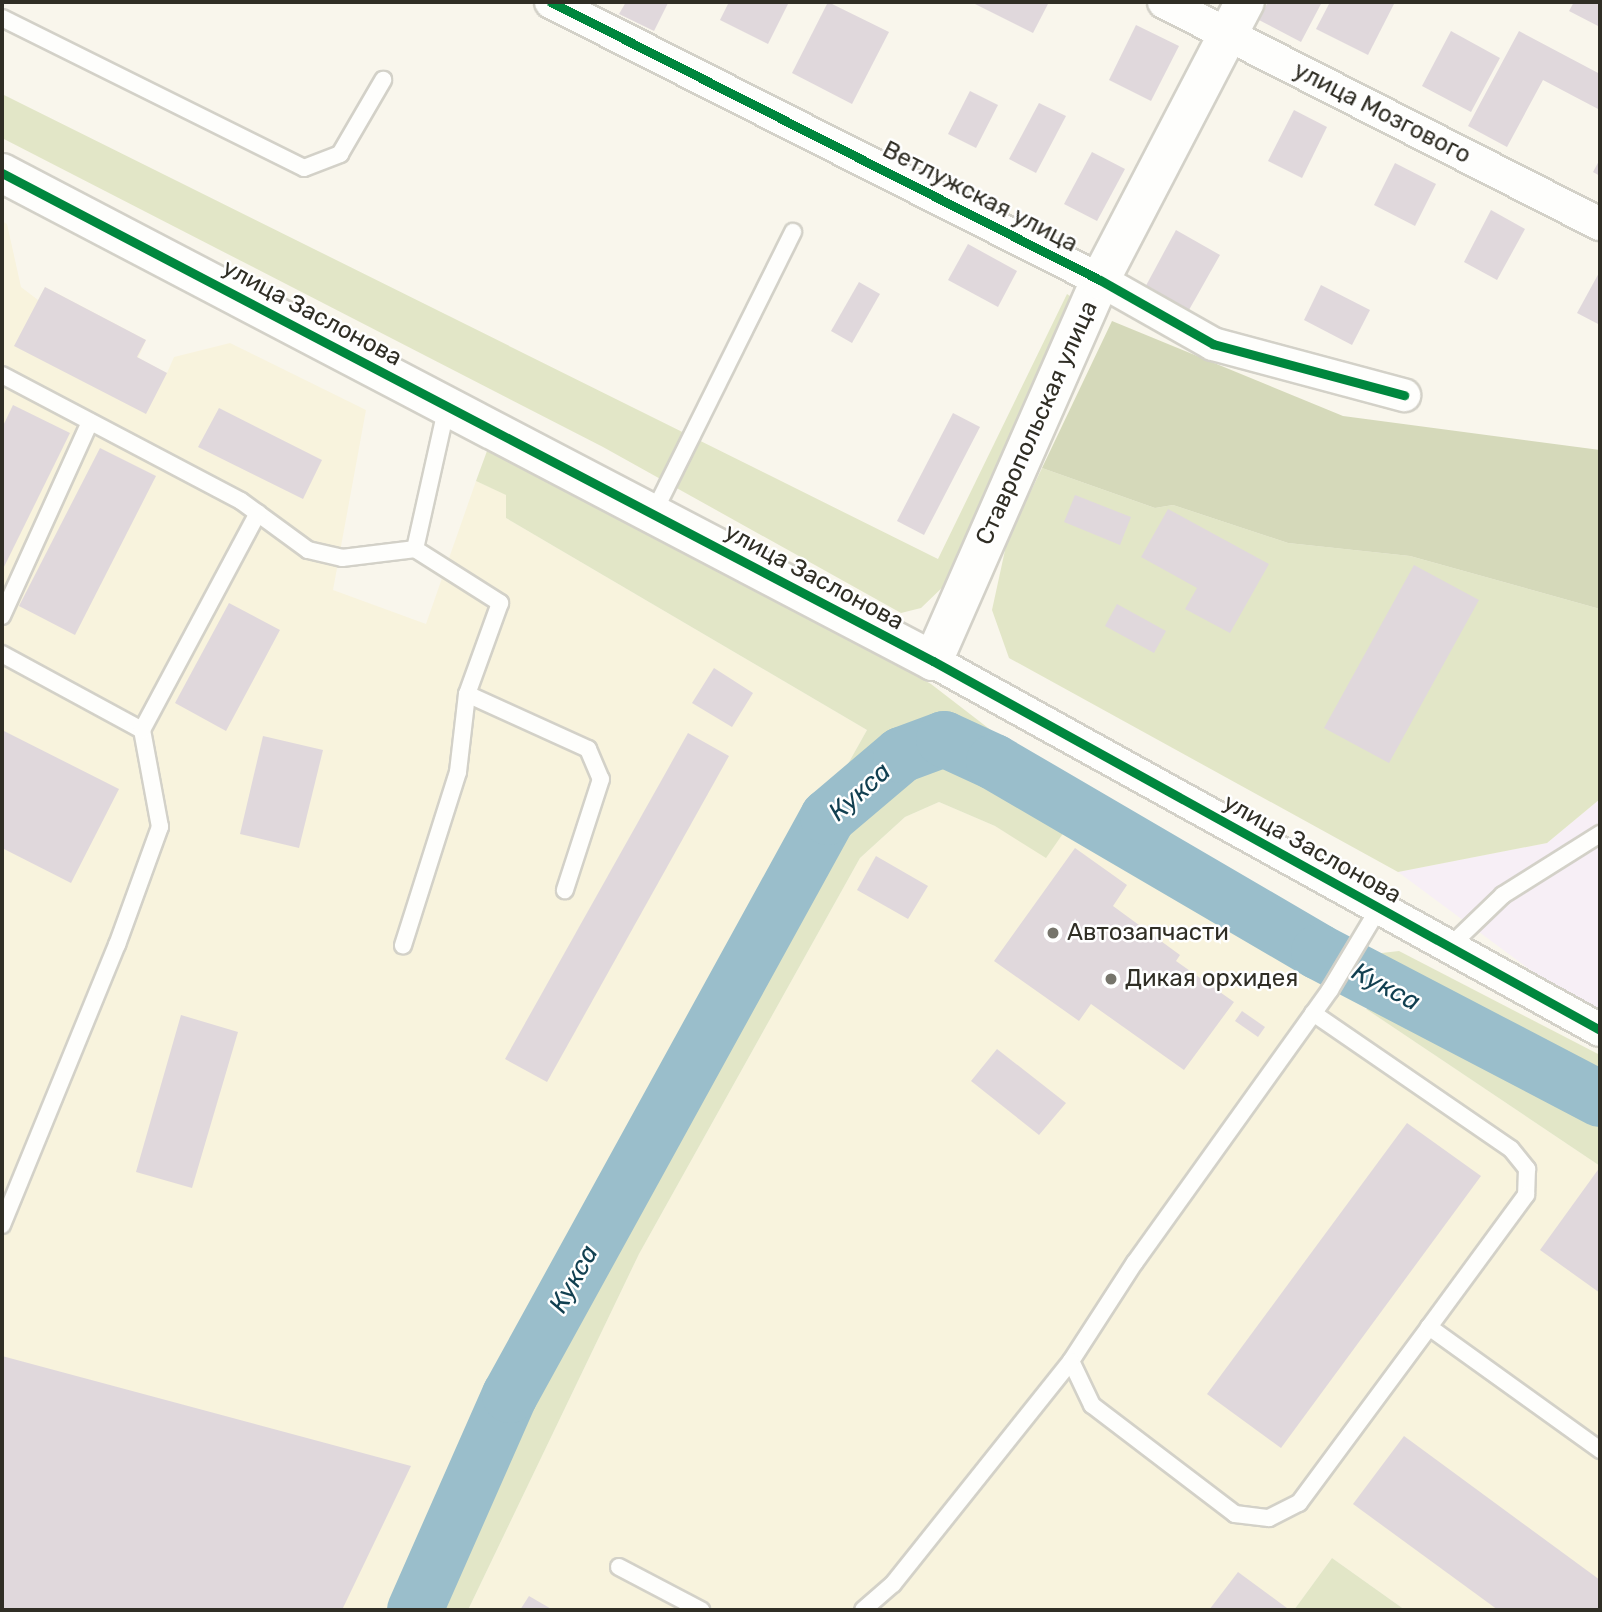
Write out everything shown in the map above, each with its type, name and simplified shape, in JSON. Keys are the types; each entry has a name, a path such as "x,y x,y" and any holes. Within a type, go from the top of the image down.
{"street":[{"name":"Ветлужская улица","path":"551,2 1100,280 1213,344 1404,395"},
{"name":"улица Мозгового","path":"1164,2 1237,18 1600,224"},
{"name":"Ставропольская улица","path":"933,661 1100,280 1237,18"},
{"name":"улица Заслонова","path":"2,173 933,661 1600,1030"}],"lane":[{"path":"2,18 304,168 340,154 383,80"},
{"path":"653,514 793,232"},
{"path":"2,375 258,513 308,550 341,558 415,549 500,603 467,694 458,772 403,945"},
{"path":"415,549 447,406"},
{"path":"2,616 90,422"},
{"path":"2,1225 117,946 160,827 142,730 258,513"},
{"path":"2,654 142,730"},
{"path":"467,694 588,749 600,779 565,890"},
{"path":"1450,947 1503,895 1600,834"},
{"path":"863,1610 893,1584 1071,1361 1135,1262 1330,990 1379,908"},
{"path":"1071,1361 1092,1405 1235,1514 1269,1518 1299,1503 1526,1195 1527,1169 1511,1149 1314,1013"},
{"path":"1429,1327 1600,1450"},
{"path":"619,1567 701,1610"}],"shaded area":[{"path":"2,221 7,224 21,287 38,300 45,287 146,340 138,358 167,373 174,357 230,343 366,410 333,590 426,624 476,481 507,495 506,518 867,730 617,1170 402,1610 2,1610"},
{"path":"1600,799 1600,1011 1540,977 1398,872 1547,843"},
{"path":"939,802 995,826 1046,857 1069,825 1315,965 1366,1009 1600,1166 1600,1610 1405,1610 1332,1558 1294,1610 468,1610 639,1254 860,858 905,817"}],"green space":[{"path":"2,94 938,559 1067,294 1082,304 949,581 921,608 901,613 603,447 2,138"},
{"path":"1112,321 1343,416 1600,450 1600,609 1410,556 1288,543 1173,505 1155,508 1042,468"},
{"path":"487,451 530,461 931,684 1083,801 954,732 920,730 831,794 867,730 506,518 506,495 476,481"},
{"path":"1042,468 1155,508 1173,505 1288,543 1410,556 1600,609 1600,799 1547,843 1398,872 1009,658 992,610 1007,541"},
{"path":"930,758 979,771 1069,825 1046,858 995,826 939,802 905,817 860,858 639,1254 468,1610 424,1610 535,1384 716,1045 837,833 893,777"},
{"path":"1399,951 1600,1055 1600,1088 1368,964 1373,954"},
{"path":"1376,1005 1600,1120 1600,1166 1366,1009"},
{"path":"1332,1558 1405,1610 1294,1610"}],"building":[{"path":"626,2 668,3 654,31 619,14"},
{"path":"729,2 789,2 768,44 720,20"},
{"path":"828,2 889,32 852,104 792,73"},
{"path":"971,2 1049,2 1033,33"},
{"path":"1268,2 1322,2 1301,42 1259,20"},
{"path":"1330,2 1395,2 1368,55 1316,29"},
{"path":"1574,2 1600,2 1600,27 1569,11"},
{"path":"1136,25 1179,46 1151,101 1109,80"},
{"path":"1451,31 1500,58 1471,112 1422,86"},
{"path":"1519,31 1600,74 1600,110 1543,80 1507,147 1468,126"},
{"path":"970,91 998,105 976,148 948,134"},
{"path":"1039,103 1066,116 1036,173 1009,159"},
{"path":"1294,110 1327,127 1302,178 1268,161"},
{"path":"1092,152 1125,169 1097,221 1064,204"},
{"path":"1600,159 1600,176 1593,172"},
{"path":"1395,163 1436,184 1415,226 1374,205"},
{"path":"1491,210 1525,229 1497,280 1464,262"},
{"path":"1176,230 1220,255 1185,317 1142,293"},
{"path":"968,244 1017,271 998,307 948,280"},
{"path":"1600,271 1600,325 1577,313"},
{"path":"859,282 880,294 852,343 831,331"},
{"path":"1321,285 1370,310 1352,345 1304,320"},
{"path":"45,287 146,340 137,357 167,373 146,414 14,346"},
{"path":"13,405 70,433 2,571 2,428"},
{"path":"219,408 322,460 303,499 198,447"},
{"path":"953,413 980,427 924,535 897,521"},
{"path":"100,448 156,476 75,635 19,606"},
{"path":"1075,495 1131,517 1120,545 1064,522"},
{"path":"1168,509 1269,564 1230,633 1185,609 1197,588 1141,557"},
{"path":"1414,565 1479,600 1389,763 1324,728"},
{"path":"229,603 280,630 226,731 175,703"},
{"path":"1117,604 1166,631 1154,653 1105,626"},
{"path":"714,668 753,693 732,727 692,703"},
{"path":"2,730 119,789 71,883 2,848"},
{"path":"688,733 729,756 547,1082 505,1059"},
{"path":"263,736 323,750 299,848 240,834"},
{"path":"1075,848 1127,885 1113,906 1180,955 1176,961 1234,1002 1184,1070 1091,1004 1079,1021 994,961"},
{"path":"876,856 928,886 908,919 857,890"},
{"path":"1242,1011 1265,1027 1258,1037 1235,1021"},
{"path":"181,1015 238,1032 192,1188 136,1172"},
{"path":"997,1049 1066,1103 1039,1135 971,1081"},
{"path":"1407,1123 1481,1176 1281,1448 1207,1394"},
{"path":"1600,1167 1600,1293 1540,1250"},
{"path":"2,1356 411,1466 342,1610 2,1610"},
{"path":"1404,1436 1600,1580 1600,1610 1498,1610 1353,1504"},
{"path":"1238,1572 1287,1608 1209,1610"},
{"path":"529,1596 553,1610 520,1610"}],"waterway":[{"name":"Кукса","path":"415,1610 510,1395 828,817 901,755 944,739 994,762 1319,952 1600,1099"}],"cycle path":[{"path":"551,2 1100,280 1213,344 1404,395"},
{"path":"2,173 933,661 1600,1030"}],"place":[{"name":"Автозапчасти","path":"1053,933"},
{"name":"Дикая орхидея","path":"1111,979"}]}
